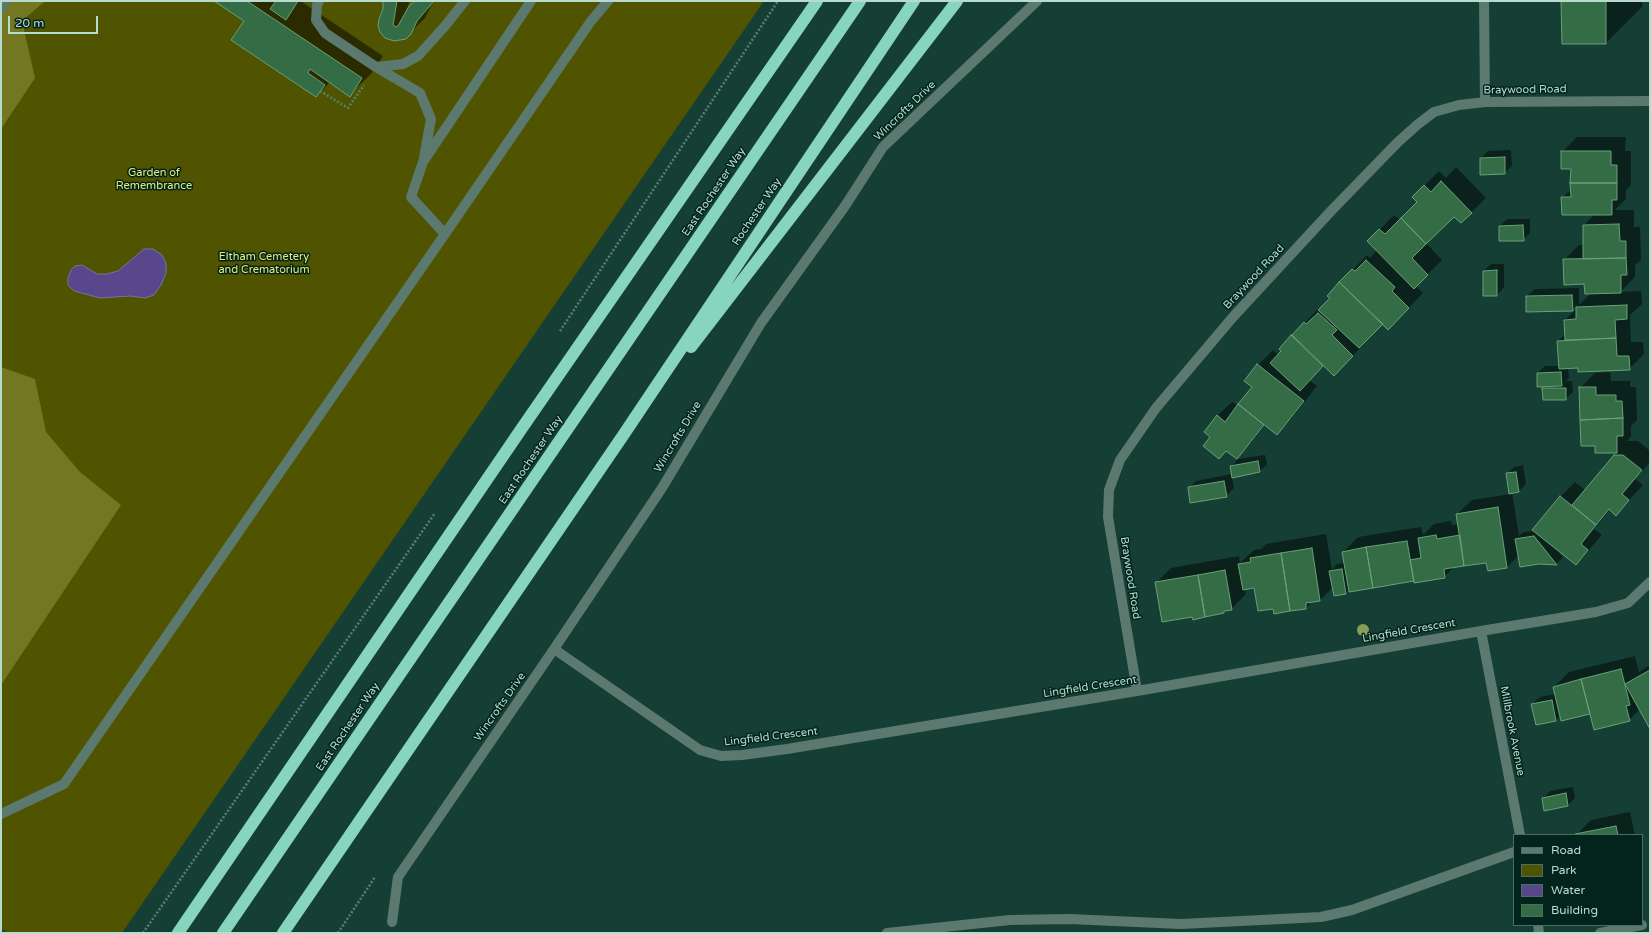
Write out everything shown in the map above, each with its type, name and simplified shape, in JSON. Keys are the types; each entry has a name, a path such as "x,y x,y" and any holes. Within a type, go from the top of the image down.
{"highway":[{"path":"178,933 522,428 817,1"},
{"name":"East Rochester Way","path":"224,933 860,1"},
{"name":"Rochester Way","path":"622,437 914,1"},
{"path":"283,933 622,437 957,1"}],"street":[{"path":"1,8 6,1"},
{"path":"319,1 317,5 316,20 325,33 376,67 420,93 431,119 423,162 410,197 444,234"},
{"path":"376,67 403,64 418,56 465,1"},
{"path":"423,162 531,1"},
{"path":"1,814 64,784 591,21 608,1"},
{"name":"Wincrofts Drive","path":"392,922 398,877 662,488 761,323 845,206 883,147 1037,1"},
{"path":"1484,1 1485,102"},
{"name":"Braywood Road","path":"1137,691 1108,517 1109,490 1120,460 1156,408 1233,317 1331,211 1398,142 1434,112 1459,105 1485,102 1650,101"},
{"name":"Lingfield Crescent","path":"554,649 700,750 721,756 742,755 787,749 1137,691 1596,612 1628,603 1650,582"},
{"name":"Millbrook Avenue","path":"1481,631 1520,834"},
{"path":"887,933 1010,920 1069,919 1181,924 1321,917 1352,910 1513,852"},
{"path":"1600,933 1637,926"}],"path":[{"path":"560,331 778,1"},
{"path":"320,91 348,108 376,67"},
{"path":"143,933 435,513"},
{"path":"338,933 376,877 398,877"}],"green space":[{"name":"Eltham Cemetery and Crematorium","path":"1,1 764,1 122,933 8,933 1,929"}],"shaded area":[{"path":"1,1 45,1 22,21 35,78 1,129"},
{"path":"1,367 35,379 46,432 80,472 121,505 1,685"}],"water":[{"path":"144,249 153,249 162,255 166,263 166,273 161,285 154,295 145,298 131,296 100,298 74,291 68,285 68,278 71,270 75,266 82,265 97,274 107,274 118,271"}],"building":[{"path":"214,1 247,1 362,78 350,97 310,69 308,73 325,85 316,97 231,40 244,21"},
{"path":"276,1 298,1 286,20 270,9"},
{"path":"383,1 397,1 393,25 396,27 409,6 415,1 434,1 417,21 411,34 406,39 394,41 385,38 380,32 378,26 383,9"},
{"path":"1561,1 1606,1 1606,44 1562,44"},
{"path":"1561,151 1611,151 1611,165 1617,165 1617,183 1570,183 1571,169 1561,169"},
{"path":"1505,157 1505,174 1480,175 1480,158"},
{"path":"1441,181 1472,213 1461,223 1454,217 1426,244 1401,218 1417,202 1412,197 1424,185 1431,192"},
{"path":"1570,183 1617,183 1617,200 1612,200 1612,215 1562,215 1561,197 1571,197"},
{"path":"1401,218 1426,244 1412,258 1428,275 1414,289 1367,241 1379,229 1385,234"},
{"path":"1619,224 1620,241 1626,241 1626,258 1583,259 1583,225"},
{"path":"1523,225 1524,241 1499,241 1499,226"},
{"path":"1626,258 1627,275 1621,275 1621,293 1585,294 1584,284 1564,285 1563,259"},
{"path":"1366,260 1395,287 1392,291 1409,308 1388,330 1339,282 1352,269 1355,271"},
{"path":"1497,270 1497,296 1483,296 1483,271"},
{"path":"1339,282 1383,324 1359,348 1318,310 1330,298 1327,296"},
{"path":"1572,295 1573,311 1526,312 1526,296"},
{"path":"1627,305 1627,319 1615,320 1616,338 1565,340 1564,320 1576,319 1576,307"},
{"path":"1318,313 1337,330 1332,335 1353,356 1334,376 1292,335 1304,322 1306,324"},
{"path":"1291,335 1323,366 1300,391 1270,363 1281,351 1279,349"},
{"path":"1616,338 1617,356 1629,356 1630,370 1578,372 1578,368 1559,369 1557,341"},
{"path":"1257,364 1304,401 1277,435 1238,404 1252,387 1244,381"},
{"path":"1561,372 1562,386 1537,387 1537,373"},
{"path":"1579,387 1596,387 1596,395 1616,395 1616,401 1622,401 1623,418 1580,420"},
{"path":"1542,388 1566,388 1566,400 1543,400"},
{"path":"1238,404 1264,425 1237,459 1226,451 1219,459 1203,446 1210,437 1204,432 1217,415 1225,422"},
{"path":"1623,418 1623,436 1617,436 1617,453 1595,453 1595,446 1581,446 1580,420"},
{"path":"1614,455 1623,455 1642,470 1622,494 1629,500 1616,516 1609,509 1596,525 1572,505"},
{"path":"1258,461 1260,472 1232,478 1230,466"},
{"path":"1516,472 1519,492 1509,494 1506,473"},
{"path":"1224,481 1227,497 1190,503 1188,487"},
{"path":"1560,496 1596,525 1581,544 1588,550 1576,565 1532,530"},
{"path":"1498,507 1507,568 1488,571 1486,563 1464,566 1456,514"},
{"path":"1436,535 1437,539 1460,535 1464,566 1444,569 1445,578 1414,583 1410,560 1421,558 1418,538"},
{"path":"1534,536 1557,565 1539,564 1520,567 1515,539"},
{"path":"1407,541 1414,581 1373,588 1366,547"},
{"path":"1366,547 1373,588 1349,592 1342,552"},
{"path":"1312,548 1320,601 1306,603 1306,609 1290,611 1281,553"},
{"path":"1281,553 1290,611 1274,614 1273,609 1258,611 1254,588 1243,590 1238,564 1251,562 1250,558"},
{"path":"1342,569 1346,594 1334,596 1329,571"},
{"path":"1225,570 1232,610 1205,617 1198,575"},
{"path":"1198,575 1205,617 1193,620 1192,617 1162,622 1155,582"},
{"path":"1621,669 1630,705 1626,706 1630,721 1594,730 1581,679"},
{"path":"1650,670 1650,729 1625,684"},
{"path":"1581,679 1590,714 1561,721 1553,687"},
{"path":"1552,700 1556,721 1536,725 1531,704"},
{"path":"1566,793 1568,806 1544,811 1542,798"},
{"path":"1616,826 1618,834 1575,834"}],"park label":[{"name":"Garden of Remembrance","path":"154,179"}]}
